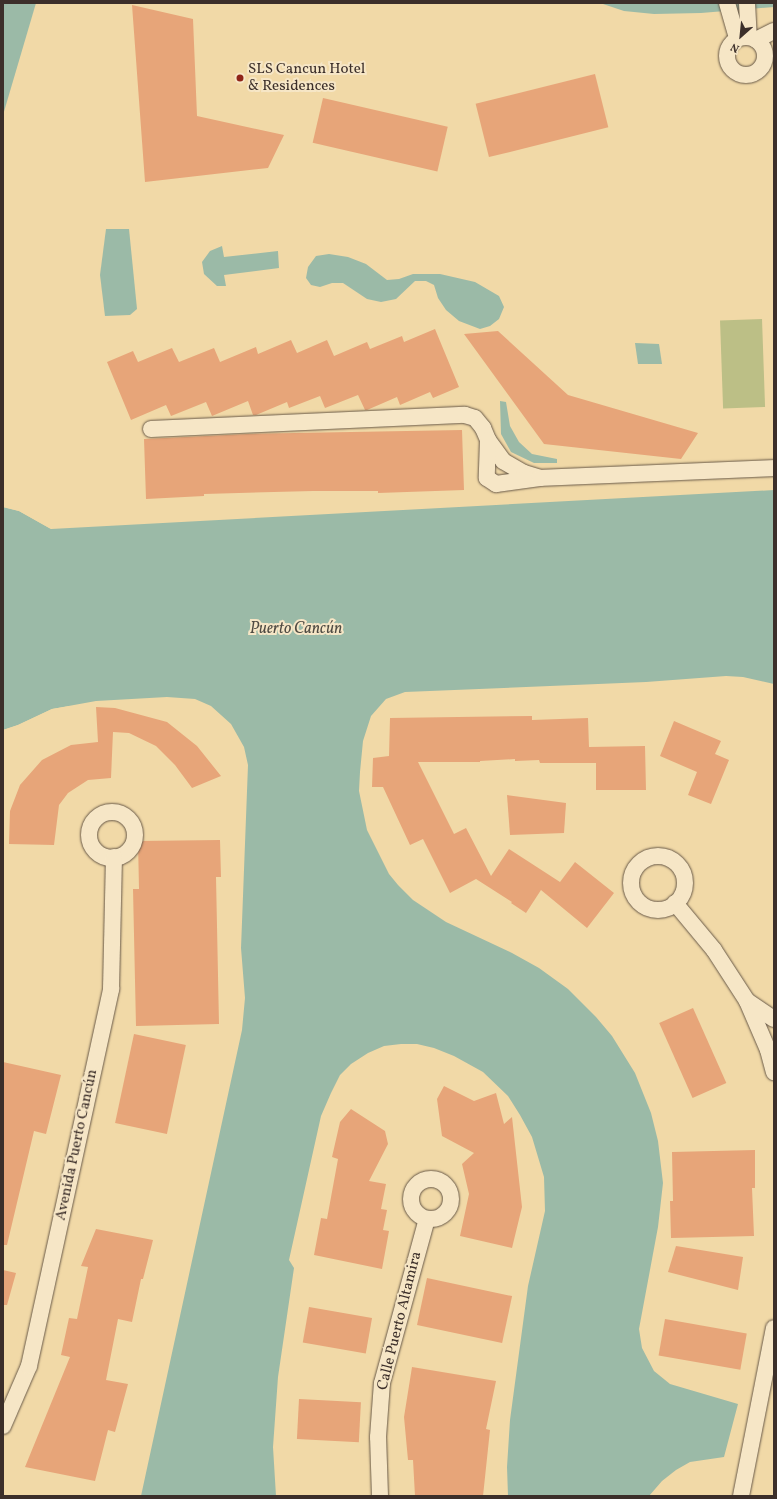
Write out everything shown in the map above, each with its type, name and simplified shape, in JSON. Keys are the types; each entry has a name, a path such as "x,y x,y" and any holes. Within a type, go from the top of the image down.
{"street":[{"path":"728,9 747,39 763,48 765,58 761,68 757,71 752,74 740,74 730,66 727,53 729,47 747,39 774,31"},
{"path":"747,9 747,39"},
{"path":"757,71 774,72"},
{"path":"152,429 465,415 475,418 483,428 488,440 503,461"},
{"path":"488,440 487,478 496,484 540,478 774,468"},
{"path":"487,469 493,461 503,461 524,473 540,478"},
{"name":"Avenida Puerto Cancún","path":"3,1426 29,1366 111,989 114,857"},
{"path":"675,903 714,950 747,1002 768,1050 774,1072"},
{"path":"747,1002 774,1019"},
{"name":"Calle Puerto Altamira","path":"380,1496 378,1437 382,1383 427,1219"},
{"path":"741,1496 774,1328"}],"green space":[{"path":"762,319 765,407 723,408 720,320"}],"water":[{"path":"3,3 36,3 3,115"},
{"path":"600,3 774,3 774,7 701,13 654,14 624,11"},
{"path":"106,229 129,229 137,309 130,315 105,316 100,275"},
{"path":"222,246 224,257 278,251 279,268 224,275 226,286 217,286 204,274 202,262 210,251"},
{"path":"329,254 348,257 366,264 387,280 399,279 413,274 440,274 475,282 499,296 504,307 499,319 490,326 480,329 459,321 446,310 438,298 434,285 426,281 415,281 396,299 381,302 367,299 343,283 332,283 320,287 311,285 306,278 308,267 316,256"},
{"path":"635,343 659,344 662,364 638,364"},
{"path":"500,401 506,402 510,426 519,442 532,454 557,459 557,463 534,463 511,452 501,434"},
{"name":"Puerto Cancún","path":"774,490 774,684 743,677 726,676 646,682 405,692 386,699 371,716 363,741 359,791 367,830 389,874 398,885 413,900 446,922 512,953 539,968 568,989 596,1017 612,1036 635,1073 651,1113 658,1141 663,1183 658,1227 639,1329 642,1348 654,1371 670,1384 738,1404 724,1457 690,1462 676,1470 662,1481 649,1496 508,1496 507,1467 510,1420 528,1286 545,1211 544,1177 532,1137 520,1115 508,1096 483,1072 454,1056 434,1048 417,1044 401,1044 384,1046 368,1053 351,1064 340,1075 321,1116 289,1260 294,1268 278,1377 273,1447 276,1496 141,1496 242,1030 245,998 241,948 248,765 244,747 231,724 211,706 195,699 167,697 96,701 52,709 18,725 3,730 3,507 19,511 51,529"}],"pier":[{"path":"3,505 20,509 37,518 51,529 19,511 3,507"},
{"path":"70,706 67,709 53,711 19,727 3,732 3,730 18,725 52,709"}],"building":[{"path":"132,5 193,19 197,116 284,135 268,168 145,182"},
{"path":"595,74 608,127 489,157 476,104"},
{"path":"323,98 448,127 437,172 313,143"},
{"path":"435,329 459,387 433,398 430,392 400,405 397,397 367,410 365,410 358,395 325,408 320,396 289,408 287,402 256,415 253,415 248,401 212,416 206,402 171,416 166,405 131,420 107,362 133,351 138,362 172,348 179,362 214,348 220,362 256,347 258,354 291,340 297,353 327,340 334,356 367,342 370,349 402,336 404,342"},
{"path":"498,331 568,395 698,433 681,459 544,444 464,334"},
{"path":"462,430 464,490 378,493 378,491 313,491 204,494 204,496 146,499 144,439 247,434"},
{"path":"96,707 115,708 167,722 197,746 221,776 192,788 175,765 156,746 129,733 113,732 111,778 88,780 68,793 59,805 54,845 9,844 10,811 20,785 42,760 71,745 98,742"},
{"path":"532,716 532,720 588,718 589,747 645,746 646,790 596,790 596,763 540,763 539,760 515,761 515,759 480,762 418,762 454,834 466,828 491,876 509,849 560,882 575,862 614,893 587,928 541,890 526,913 511,903 512,902 476,879 450,893 423,839 410,845 383,787 372,787 373,758 389,756 390,718"},
{"path":"674,721 721,741 715,754 729,760 711,804 688,795 697,772 660,756"},
{"path":"507,795 566,803 564,833 510,835"},
{"path":"220,840 221,877 216,877 219,1024 136,1026 133,889 139,889 138,841"},
{"path":"693,1008 726,1083 693,1098 659,1023"},
{"path":"134,1034 186,1045 167,1134 115,1123"},
{"path":"3,1062 61,1075 46,1134 34,1131 7,1245 3,1245"},
{"path":"444,1086 474,1101 496,1093 504,1124 512,1117 522,1207 512,1248 460,1236 469,1194 462,1164 474,1153 442,1136 437,1099"},
{"path":"351,1109 385,1131 388,1144 369,1181 386,1184 381,1209 387,1210 383,1230 389,1231 382,1269 314,1255 321,1218 327,1219 338,1159 332,1157 340,1122"},
{"path":"755,1150 755,1188 752,1188 754,1236 671,1238 670,1201 673,1201 672,1152"},
{"path":"96,1229 153,1240 143,1279 141,1279 132,1322 118,1319 106,1380 128,1384 115,1432 108,1430 95,1481 25,1467 70,1357 61,1355 69,1318 77,1319 88,1267 81,1266"},
{"path":"676,1246 743,1257 738,1290 668,1272"},
{"path":"3,1270 16,1273 7,1305 3,1305"},
{"path":"427,1278 512,1296 502,1343 417,1325"},
{"path":"309,1307 372,1318 366,1354 303,1342"},
{"path":"665,1319 747,1333 740,1370 659,1355"},
{"path":"412,1367 496,1381 486,1429 490,1430 483,1496 415,1496 413,1460 408,1460 404,1417"},
{"path":"299,1399 361,1402 359,1442 297,1439"}],"place":[{"name":"SLS Cancun Hotel & Residences","path":"240,78"}]}
